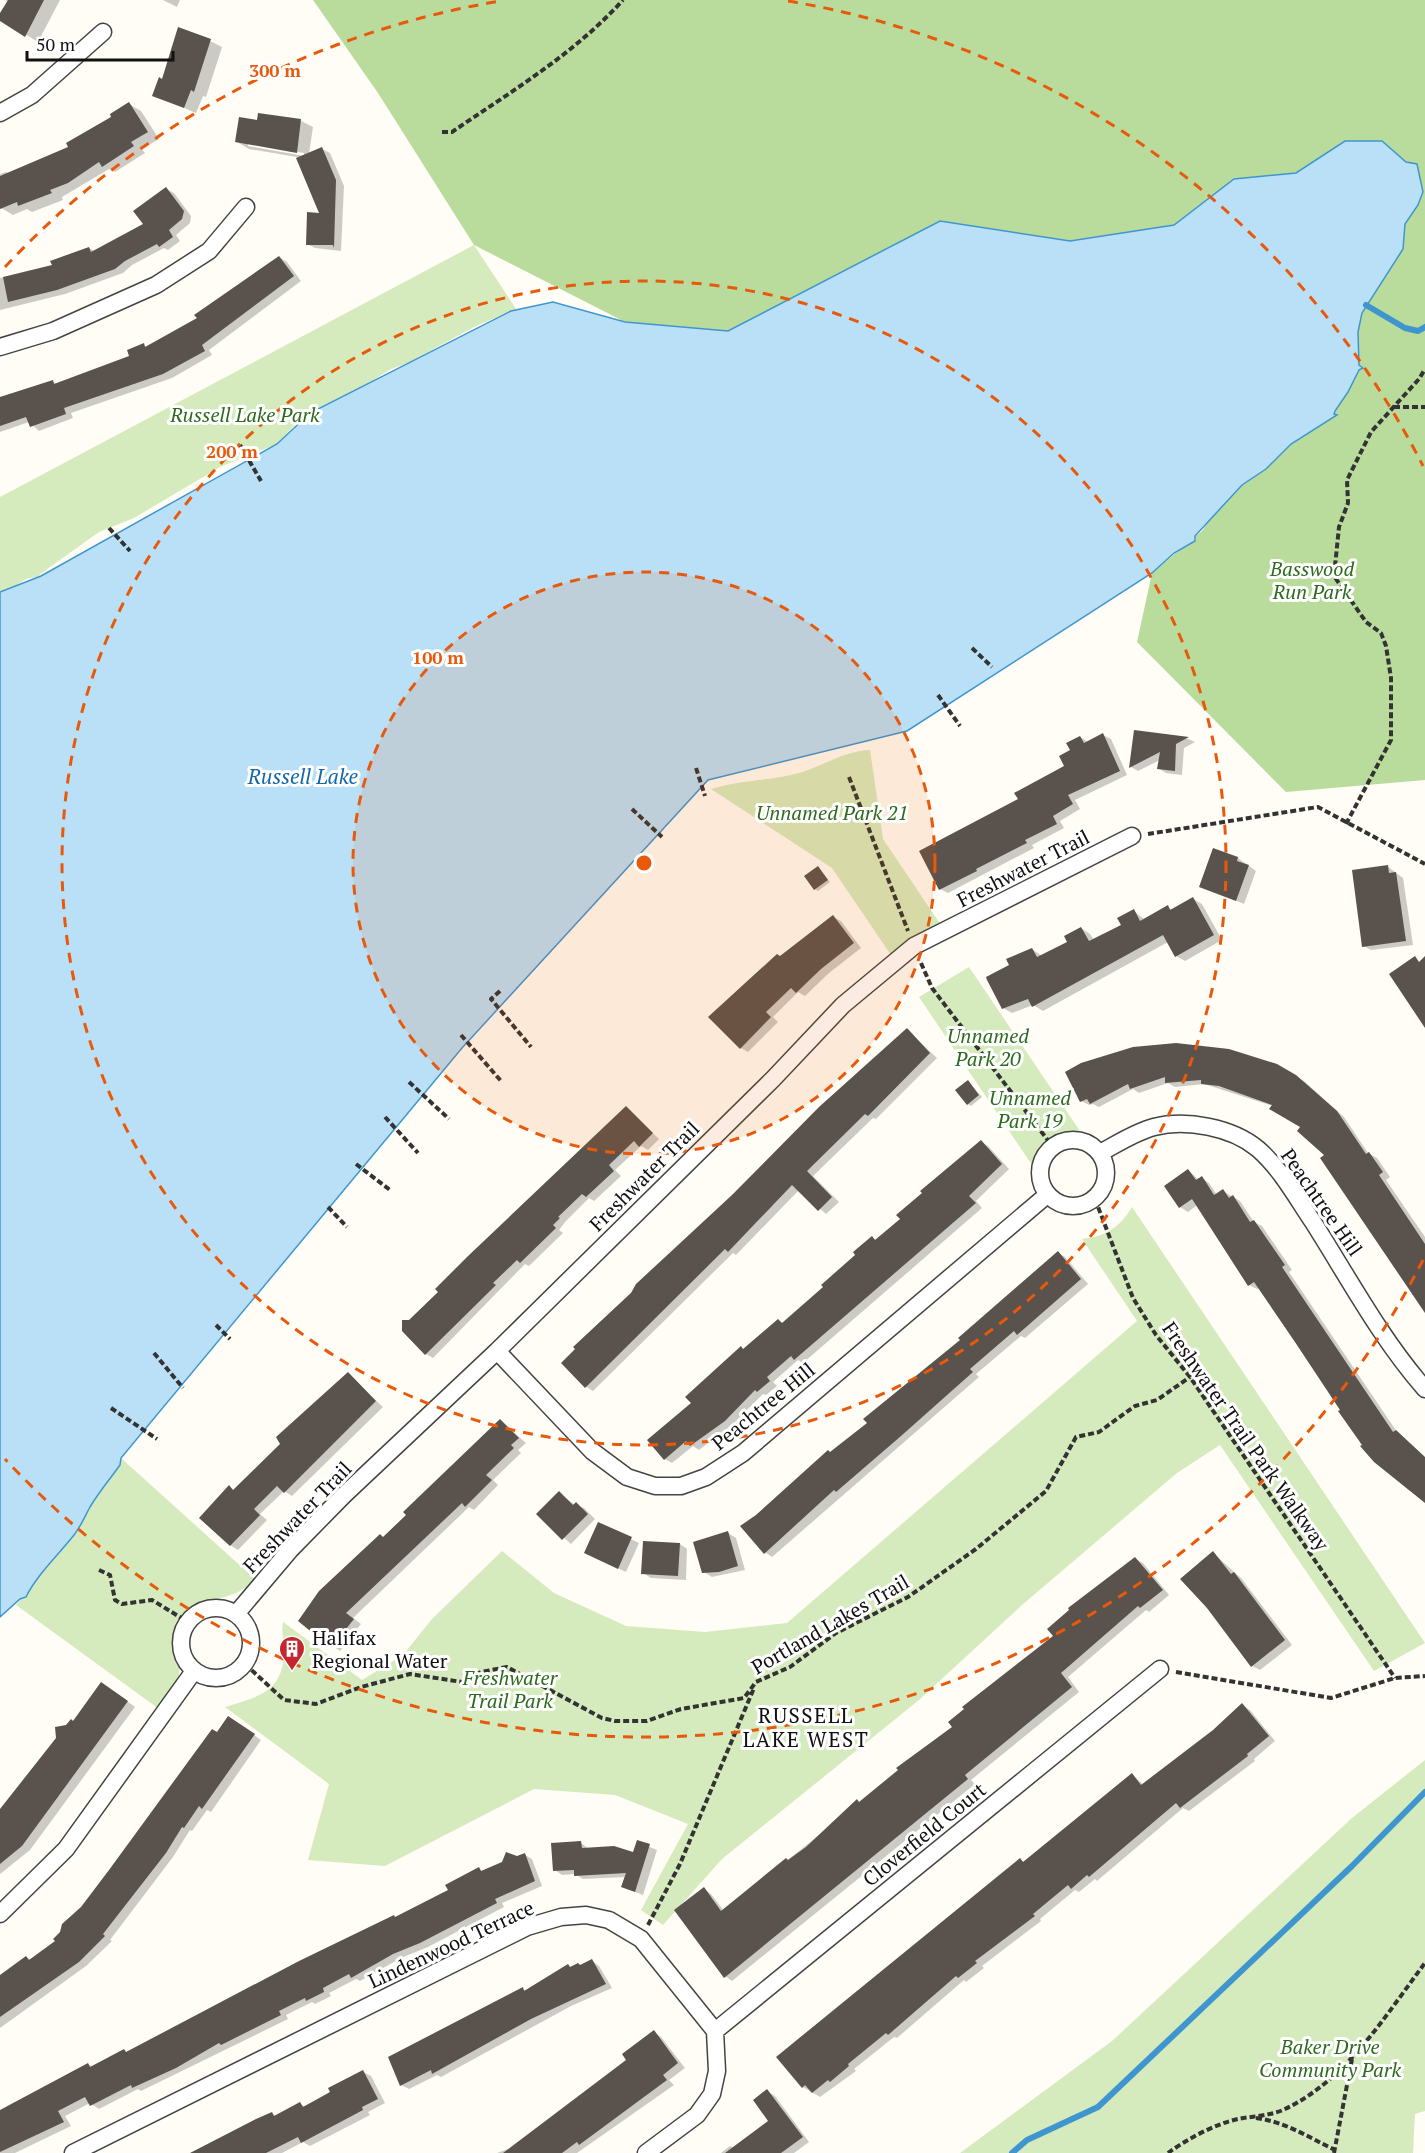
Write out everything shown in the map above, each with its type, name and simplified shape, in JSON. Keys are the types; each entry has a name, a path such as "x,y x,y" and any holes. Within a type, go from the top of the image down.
{"street":[{"path":"0,113 32,95 103,32"},
{"path":"0,347 53,331 156,285 209,251 246,207"},
{"name":"Freshwater Trail","path":"236,1614 290,1550 344,1495 497,1351 774,1078 843,1005 914,946 1132,836"},
{"name":"Peachtree Hill","path":"1100,1153 1139,1132 1155,1127 1179,1125 1233,1134 1257,1148 1288,1185 1395,1349 1425,1389"},
{"path":"1072,1140 1092,1146 1100,1153 1107,1175 1104,1186 1095,1199 1078,1207 1066,1207 1047,1195 1039,1175 1045,1154 1053,1147 1061,1142 1072,1140"},
{"name":"Peachtree Hill","path":"497,1351 602,1460 627,1477 641,1483 655,1486 681,1486 706,1477 743,1453 1047,1195"},
{"path":"213,1608 236,1614 244,1622 252,1643 245,1664 236,1672 215,1678 194,1671 182,1651 181,1639 188,1622 202,1611 213,1608"},
{"name":"Cloverfield Court","path":"715,2031 1160,1669"},
{"path":"0,1914 66,1849 194,1671"},
{"name":"Lindenwood Terrace","path":"73,2153 527,1927 561,1917 586,1915 609,1920 641,1939 715,2031"},
{"path":"646,2153 697,2115 712,2094 717,2071 715,2031"}],"path":[{"path":"442,132 452,132 524,81 539,74 600,25 623,0"},
{"path":"1346,824 1391,740 1389,662 1381,633 1366,622 1334,576 1333,563 1339,527 1348,503 1347,480 1371,432 1425,369"},
{"path":"1394,407 1425,406"},
{"path":"240,445 261,481"},
{"path":"110,528 130,551"},
{"path":"972,648 992,667"},
{"path":"938,695 960,726"},
{"path":"696,768 705,796"},
{"path":"849,777 932,988 1053,1147"},
{"path":"1132,836 1318,807 1346,824 1425,864"},
{"path":"632,809 662,837"},
{"path":"500,991 491,999 531,1047"},
{"path":"461,1035 501,1081"},
{"path":"409,1082 449,1119"},
{"path":"385,1117 418,1153"},
{"path":"356,1164 390,1190"},
{"name":"Freshwater Trail Park Walkway","path":"1095,1199 1133,1298 1156,1335 1190,1377 1395,1678"},
{"path":"328,1207 347,1227"},
{"path":"216,1325 230,1339"},
{"path":"154,1353 183,1388"},
{"name":"Portland Lakes Trail","path":"245,1664 284,1700 316,1704 362,1687 410,1674 462,1682 481,1672 507,1667 602,1718 647,1721 681,1709 744,1698 756,1682 790,1667 836,1633 908,1597 976,1548 1046,1491 1076,1437 1099,1432 1135,1406 1157,1400 1190,1377"},
{"path":"111,1408 157,1438"},
{"path":"99,1570 110,1575 115,1600 122,1604 152,1600 188,1622"},
{"path":"1160,1669 1331,1698 1395,1678 1425,1676"},
{"path":"641,1939 680,1864 756,1682"},
{"path":"1168,2153 1180,2144 1236,2120 1282,2110 1317,2088 1353,2059 1425,1963"},
{"path":"1253,2118 1272,2120 1297,2129 1335,2151 1353,2059"}],"green space":[{"name":"Basswood Run Park","path":"313,0 1425,0 1425,780 1286,792 1137,642 1152,573 1202,531 1216,510 1241,485 1266,469 1291,444 1332,416 1359,370 1363,368 1359,365 1357,335 1362,313 1403,249 1405,224 1418,205 1423,192 1417,164 1406,162 1382,141 1345,141 1296,173 1234,179 1174,225 1070,241 940,221 728,331 625,322 474,245 378,93"},
{"name":"Russell Lake Park","path":"474,245 516,309 474,327 408,363 391,369 344,398 303,416 277,444 220,467 134,518 99,532 39,575 41,576 26,579 0,596 0,497"},
{"name":"Unnamed Park 21","path":"870,750 883,839 943,928 893,958 832,868 711,789 799,773 842,756"},
{"path":"969,967 1080,1131 1064,1135 1046,1146 1032,1165 919,997"},
{"name":"Freshwater Trail Park","path":"1132,1207 1425,1643 1374,1671 1220,1445 1177,1473 1022,1605 919,1700 722,1859 663,1925 641,1910 688,1824 615,1795 534,1789 385,1866 308,1860 329,1784 225,1707 258,1696 274,1684 283,1664 283,1622 362,1680 403,1655 432,1619 502,1551 554,1593 626,1626 705,1632 787,1623 1137,1321 1082,1239 1098,1236 1111,1230"},
{"path":"121,1458 255,1579 239,1592 203,1605 188,1618 179,1637 180,1667 177,1681 159,1709 16,1605 78,1530 91,1506 120,1465"},
{"name":"Baker Drive Community Park","path":"1425,1760 1425,2111 1415,2114 1413,2153 960,2153 1112,2041 1352,1818"}],"water":[{"name":"Russell Lake","path":"1345,141 1382,141 1406,162 1417,164 1423,192 1418,205 1405,224 1403,249 1362,313 1358,332 1359,365 1363,368 1359,370 1335,411 1334,414 1337,415 1291,444 1266,469 1242,485 1195,536 1195,541 1174,553 1152,573 907,731 708,780 462,1048 121,1458 120,1465 93,1501 76,1532 42,1573 26,1597 20,1599 0,1617 0,592 41,576 277,444 310,413 511,311 553,302 625,322 728,331 940,221 1070,241 1174,225 1234,179 1296,173"}],"building":[{"path":"8,0 44,0 25,37 0,21 0,13"},
{"path":"178,27 211,39 194,92 191,90 184,108 152,96 159,77 162,79"},
{"path":"129,102 148,132 131,142 134,146 102,167 99,162 68,183 50,190 52,193 18,206 17,202 0,209 0,176 68,147 66,143 111,117 110,114"},
{"path":"258,113 301,119 297,153 235,142 239,117 257,120"},
{"path":"322,147 336,180 334,248 333,245 306,245 307,212 319,213 296,158"},
{"path":"166,187 184,211 182,219 169,230 173,237 159,247 157,244 125,261 115,269 57,290 8,302 3,277 52,265 50,261 89,247 91,252 143,224 133,211"},
{"path":"279,256 294,276 202,345 205,351 163,374 64,408 66,414 30,427 26,417 0,426 0,397 53,380 54,384 129,356 127,350 144,343 145,347 197,318 194,315"},
{"path":"1134,730 1189,737 1176,744 1175,771 1157,769 1160,752 1129,768"},
{"path":"1103,733 1120,771 1068,795 1073,804 1053,816 1057,824 1025,840 1027,843 976,869 977,871 939,890 919,851 1018,799 1014,793 1064,766 1059,756 1070,750 1066,743 1080,736 1084,743"},
{"path":"1213,848 1238,857 1237,861 1249,865 1236,901 1199,887"},
{"path":"1388,865 1389,873 1396,872 1406,941 1362,947 1352,870"},
{"path":"818,866 828,880 814,890 804,876"},
{"path":"1193,897 1214,935 1175,957 1163,935 1032,1007 1028,999 1002,1009 987,980 986,977 1009,965 1006,959 1032,948 1037,957 1067,942 1064,936 1081,927 1089,941 1121,925 1117,918 1134,909 1140,921 1168,905 1170,910"},
{"path":"833,915 854,943 821,969 796,993 791,988 766,1012 771,1017 740,1049 708,1017 777,954 780,956"},
{"path":"1415,956 1419,962 1425,956 1425,1028 1389,974"},
{"path":"907,1028 930,1053 868,1116 865,1114 807,1171 832,1197 818,1211 792,1185 728,1252 725,1249 585,1388 561,1363 575,1349 573,1347 631,1293 636,1284 732,1195 819,1107"},
{"path":"1176,1043 1229,1049 1277,1064 1296,1075 1337,1111 1366,1154 1369,1152 1383,1172 1379,1175 1425,1244 1425,1313 1320,1158 1324,1155 1297,1131 1300,1127 1269,1109 1272,1105 1219,1086 1201,1084 1201,1080 1165,1083 1165,1077 1130,1089 1128,1084 1090,1104 1087,1099 1080,1102 1065,1072 1081,1063 1133,1047"},
{"path":"968,1080 979,1095 967,1105 955,1090"},
{"path":"626,1106 653,1133 639,1147 634,1141 609,1165 614,1171 586,1197 582,1194 558,1217 560,1218 553,1225 556,1228 520,1263 517,1260 493,1283 496,1285 425,1355 402,1331 402,1320 409,1320 438,1292 435,1289 467,1257"},
{"path":"981,1140 1002,1164 969,1196 976,1203 794,1360 791,1356 767,1377 770,1381 757,1392 755,1390 725,1421 690,1446 686,1441 664,1460 647,1440 691,1403 685,1397 741,1346 743,1349 778,1319 782,1323 855,1255 853,1252 872,1236 875,1240 900,1219 896,1215 922,1193 920,1191"},
{"path":"1188,1169 1196,1180 1202,1176 1214,1195 1223,1189 1229,1198 1233,1195 1250,1222 1254,1220 1285,1265 1282,1267 1393,1432 1396,1430 1425,1457 1425,1503 1374,1462 1360,1446 1362,1445 1295,1342 1254,1282 1248,1286 1192,1199 1179,1208 1164,1186"},
{"path":"1058,1251 1081,1279 1017,1335 1014,1331 970,1369 973,1372 836,1492 834,1490 764,1554 740,1526 756,1515 828,1450 830,1452 867,1423 863,1419 960,1340 958,1338"},
{"path":"348,1372 376,1401 284,1493 277,1486 254,1509 260,1515 230,1546 199,1518 229,1485 233,1490 280,1444 276,1437"},
{"path":"500,1419 519,1438 511,1445 514,1448 486,1475 492,1480 465,1507 462,1503 346,1613 354,1619 331,1648 298,1621 319,1591 380,1534 383,1537 406,1515 403,1512"},
{"path":"559,1491 573,1505 576,1502 588,1514 562,1540 536,1514"},
{"path":"598,1522 632,1537 618,1569 584,1553"},
{"path":"728,1531 738,1566 719,1572 702,1573 693,1542"},
{"path":"643,1541 680,1543 678,1576 641,1574"},
{"path":"1213,1551 1231,1574 1234,1572 1285,1640 1251,1667 1207,1608 1180,1579"},
{"path":"1135,1557 1163,1590 1140,1608 1138,1606 1061,1673 1072,1687 965,1775 968,1779 724,1978 674,1910 704,1887 721,1911 786,1858 788,1860 806,1847 857,1799 859,1802 898,1770 896,1768 952,1727 948,1722 964,1709 962,1707 1053,1636 1047,1629 1069,1610 1068,1608"},
{"path":"101,1682 128,1701 22,1846 0,1864 0,1809 56,1738 55,1727 66,1725 71,1719 73,1721"},
{"path":"1242,1703 1269,1736 1247,1754 1248,1756 1180,1808 1176,1803 1089,1877 1087,1875 1071,1889 1068,1885 1033,1914 1035,1916 975,1961 977,1963 958,1978 956,1976 888,2035 886,2033 848,2064 849,2066 830,2082 828,2080 812,2093 805,2085 802,2088 776,2057 1020,1858 1023,1862 1132,1773 1141,1785 1213,1730"},
{"path":"228,1716 255,1734 202,1809 199,1806 184,1828 182,1827 166,1853 103,1934 105,1936 79,1962 0,2017 0,1975 26,1956 29,1960 55,1941 53,1939 60,1932 62,1924 81,1907 212,1729 217,1732"},
{"path":"637,1840 650,1844 635,1892 621,1887 626,1873 574,1876 574,1870 553,1871 551,1843 581,1841 582,1848 614,1846 633,1852"},
{"path":"506,1852 517,1856 525,1853 535,1881 495,1899 497,1903 420,1943 393,1954 351,1978 349,1974 323,1988 324,1992 306,2001 305,1998 279,2011 281,2015 221,2045 219,2043 176,2068 132,2088 131,2085 90,2106 85,2097 58,2111 64,2122 0,2152 0,2110 88,2063 90,2067 124,2049 126,2052 299,1961 448,1890 445,1885 479,1867 481,1871 502,1862"},
{"path":"592,1959 606,1984 531,2019 432,2074 431,2070 400,2086 388,2057 523,1987 524,1991 568,1964 570,1967 578,1963 580,1965"},
{"path":"654,2030 678,2063 663,2075 667,2080 579,2145 577,2142 562,2153 503,2153 626,2060 622,2054"},
{"path":"363,2070 378,2099 362,2107 363,2110 301,2143 298,2137 266,2153 190,2153 272,2112 274,2116 300,2102 303,2107 330,2092 328,2088"},
{"path":"767,2089 803,2137 781,2153 725,2153 768,2121 753,2100"}],"waterway":[{"path":"1366,305 1405,328 1418,331 1425,327"},
{"path":"1012,2153 1027,2140 1098,2107 1352,1866 1425,1792"}],"place":[{"name":"Halifax Regional Water","path":"292,1672"}],"district":[{"name":"RUSSELL LAKE WEST","path":"806,1727"}],"park label":[{"name":"Unnamed Park 20","path":"988,1046"},
{"name":"Unnamed Park 19","path":"1030,1108"}]}
